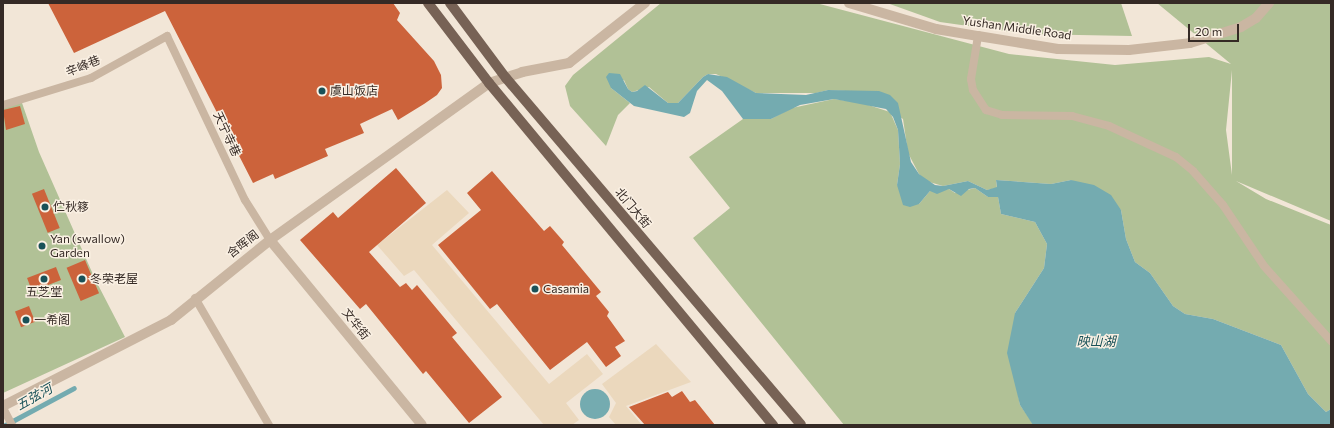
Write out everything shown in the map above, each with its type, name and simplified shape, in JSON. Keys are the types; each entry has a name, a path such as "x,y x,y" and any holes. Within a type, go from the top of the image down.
{"main road":[{"path":"428,3 489,83 773,425"},
{"name":"北门大街","path":"450,3 506,78 801,425"}],"street":[{"path":"489,83 522,72 569,62 645,3"},
{"name":"Yushan Middle Road","path":"849,3 936,29 1058,49 1129,50 1190,43 1241,27 1256,18 1269,3"},
{"name":"含晖阁","path":"3,407 152,332 171,320 195,298 270,240 489,83"},
{"name":"文华街","path":"270,240 422,425"}],"lane":[{"name":"辛峰巷","path":"3,105 91,78 167,36"},
{"name":"天宁寺巷","path":"167,36 245,200 270,240"},
{"path":"978,36 971,79 973,90 986,110 1002,116 1072,116 1110,126 1176,157 1193,171 1223,205 1264,266 1331,341"},
{"path":"195,298 269,425"},
{"path":"3,407 12,425"}],"green space":[{"path":"661,3 816,3 1009,54 1115,65 1209,57 1231,64 1157,3 1331,3 1331,221 1236,181 1266,199 1331,225 1331,409 1326,412 1308,394 1281,345 1213,319 1185,314 1173,306 1150,273 1135,262 1126,239 1121,210 1071,180 1051,184 996,180 997,188 987,190 968,181 943,186 926,181 919,174 908,153 903,119 864,92 828,90 816,93 756,93 716,74 708,74 703,77 678,103 668,103 649,87 632,92 628,89 624,80 611,88 630,103 618,115 606,146 570,106 565,86 573,75","holes":["1232,70 1232,175 1226,130"]},
{"path":"887,3 1121,3 1132,36 1026,34 940,22"},
{"path":"834,99 862,103 890,112 898,130 900,164 897,185 919,204 930,191 949,189 955,193 975,188 988,197 998,197 1001,214 1035,222 1047,244 1044,268 1015,313 1015,379 1020,405 1034,425 844,425 693,238 730,208 689,157 743,119 771,119 792,108"},
{"name":"Yan (swallow) Garden","path":"21,100 39,152 95,279 125,337 3,393 3,105"}],"shaded area":[{"path":"447,190 469,213 432,245 549,384 587,354 603,374 566,403 579,420 572,425 544,425 414,270 404,276 377,245"},
{"path":"656,344 691,382 626,406 642,425 616,425 609,417 616,403 602,384"}],"water":[{"name":"映山湖","path":"609,73 620,74 628,89 632,92 637,91 645,85 668,103 678,103 703,77 708,74 727,77 756,93 806,95 828,90 879,91 890,95 898,103 911,162 919,174 935,185 943,186 968,181 987,190 997,187 996,180 1051,184 1071,180 1094,185 1111,195 1121,210 1126,239 1135,262 1150,273 1173,306 1185,314 1213,319 1281,345 1308,394 1326,412 1331,409 1331,425 1033,425 1020,405 1007,353 1015,313 1044,268 1047,244 1035,222 1001,214 998,197 988,197 975,188 969,189 961,196 949,189 937,194 930,191 919,204 910,207 903,205 897,185 900,164 898,130 893,117 886,109 834,99 800,105 771,119 743,119 722,91 707,80 697,91 690,113 684,117 634,106 611,88 606,77"},
{"path":"595,389 606,393 610,404 606,415 595,419 584,415 580,404 584,393"}],"building":[{"name":"虞山饭店","path":"48,3 393,3 400,13 397,20 434,61 441,75 442,88 437,95 398,120 392,109 360,124 364,133 325,149 328,156 275,179 273,174 253,183 165,11 74,53"},
{"path":"20,106 25,124 6,130 3,110"},
{"path":"396,168 426,203 369,252 400,287 406,283 412,290 417,285 457,333 452,337 502,397 469,423 426,371 423,374 366,304 360,309 300,240 333,212 338,218"},
{"path":"492,171 544,231 550,226 564,242 562,245 601,292 596,296 609,312 607,316 625,341 615,347 621,356 606,367 587,342 550,370 497,304 490,309 438,245 481,210 467,193"},
{"name":"伫秋簃","path":"44,189 60,228 48,233 32,194"},
{"name":"冬荣老屋","path":"85,260 99,293 81,301 67,268"},
{"name":"五芝堂","path":"56,267 61,280 32,291 27,278"},
{"path":"29,306 35,322 21,327 15,311"},
{"path":"682,391 690,402 695,400 715,425 645,425 629,407 668,392 672,397"}],"waterway":[{"name":"五弦河","path":"5,425 74,388"}],"place":[{"name":"虞山饭店","path":"322,91"},
{"name":"伫秋簃","path":"45,207"},
{"name":"Yan (swallow) Garden","path":"42,246"},
{"name":"五芝堂","path":"44,279"},
{"name":"冬荣老屋","path":"82,279"},
{"name":"Casamia","path":"535,289"},
{"name":"一希阁","path":"26,320"}]}
